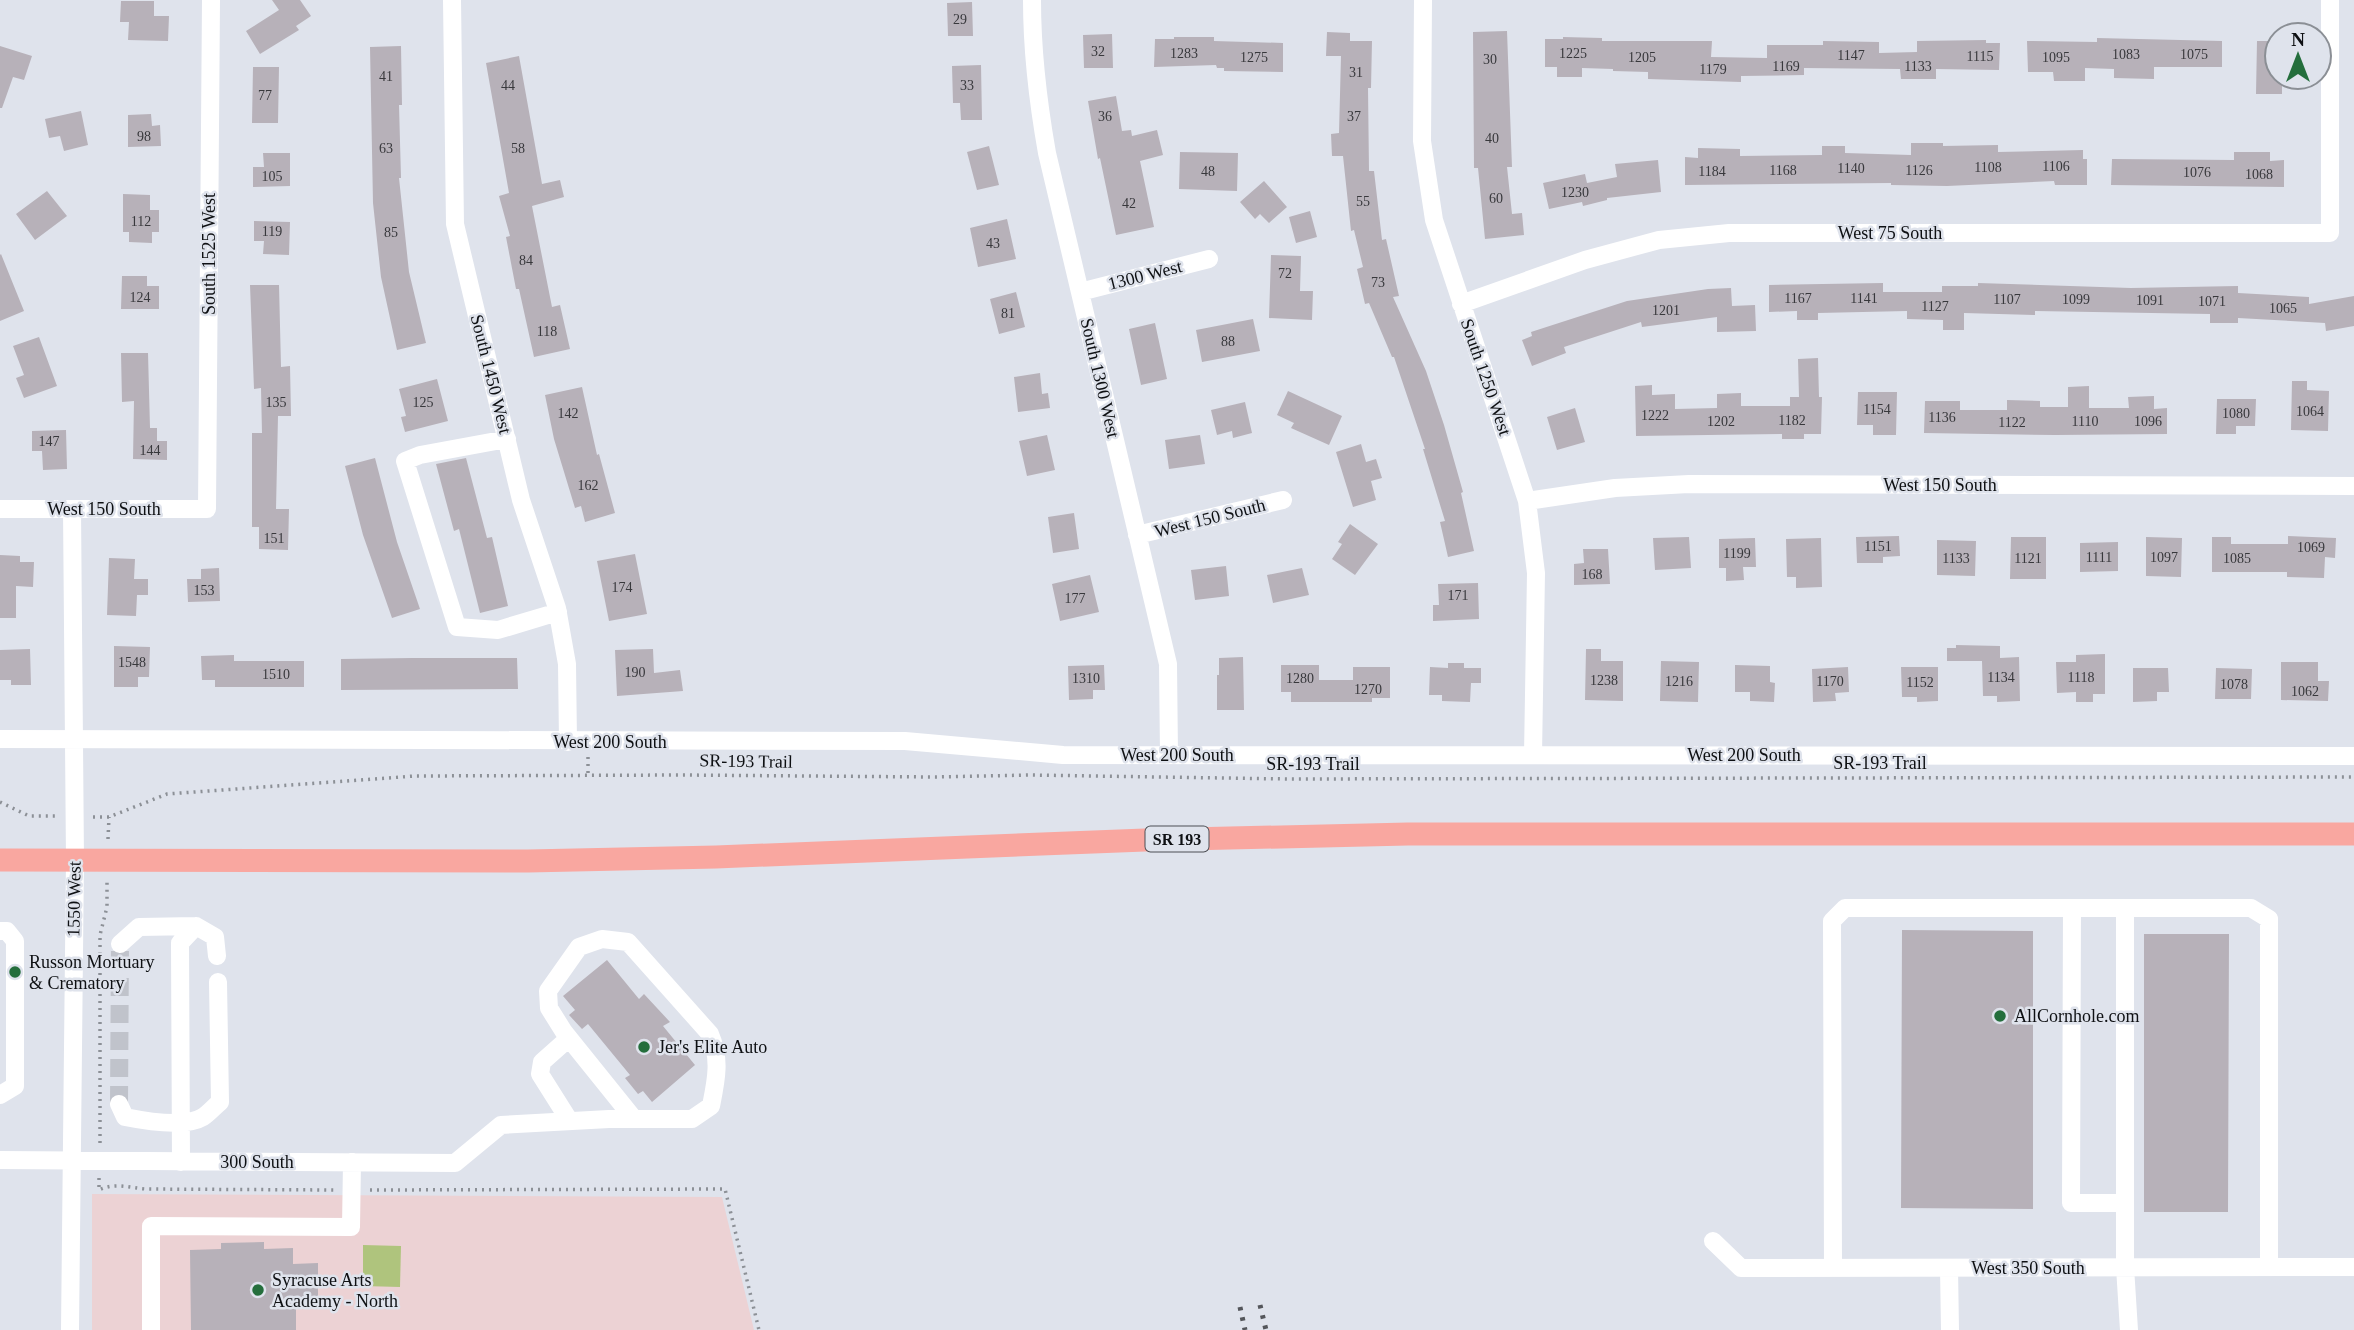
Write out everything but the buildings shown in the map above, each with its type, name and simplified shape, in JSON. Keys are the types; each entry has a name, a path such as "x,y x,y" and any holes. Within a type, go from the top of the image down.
{"main road":[{"name":"SR 193","path":"0,860 541,861 1145,840 1408,834 2354,834"}],"street":[{"name":"South 1525 West","path":"207,509 211,0"},
{"name":"South 1450 West","path":"452,0 455,224 521,500 558,612 567,664 568,742"},
{"name":"South 1300 West","path":"1032,0 1037,96 1047,153 1168,664 1169,755"},
{"name":"South 1250 West","path":"1423,0 1422,141 1434,220 1527,501 1536,573 1534,755"},
{"name":"West 75 South","path":"1461,304 1585,260 1659,240 1729,233 2330,233 2330,0"},
{"name":"1300 West","path":"1080,292 1209,259"},
{"path":"507,439 420,455 405,461 457,627 498,630 558,612"},
{"name":"West 150 South","path":"1527,501 1615,488 1689,484 2354,486"},
{"name":"West 150 South","path":"1137,535 1283,500"},
{"name":"West 150 South","path":"0,509 207,509"},
{"name":"1550 West","path":"70,1330 75,860 72,509"},
{"name":"West 200 South","path":"0,739 905,741 1063,755 2354,756"},
{"path":"1833,1268 1832,921 1844,908 2251,908 2269,919 2269,1267"},
{"path":"2072,908 2071,1203 2125,1203"},
{"path":"2125,908 2125,1267 2129,1330"},
{"path":"181,1161 180,943 196,926"},
{"path":"120,944 139,927 196,926 215,937 218,956"},
{"path":"0,931 6,931 15,941 15,1086 0,1095"},
{"path":"569,1038 542,1062 540,1074 569,1120 692,1119 711,1106 718,1072 716,1048 710,1034 628,942 602,940 579,947 548,991 549,1008 569,1038 634,1119"},
{"path":"119,1104 125,1118 148,1122 181,1122 201,1119 220,1102 218,982"},
{"name":"300 South","path":"0,1160 455,1163 501,1125 569,1120"},
{"path":"151,1330 151,1226 351,1227 352,1163"},
{"name":"West 350 South","path":"1713,1241 1741,1268 2354,1267"},
{"path":"1950,1268 1950,1330"}],"path":[{"path":"588,757 588,775"},
{"name":"SR-193 Trail","path":"109,817 167,794 415,776 1030,775 1274,779 2354,778"},
{"path":"0,802 29,816"},
{"path":"100,1137 100,935 107,907"},
{"path":"99,1190 119,1184 146,1189 725,1189 759,1330"}],"shaded area":[{"path":"92,1194 722,1197 754,1330 92,1330"}],"green space":[{"path":"363,1245 401,1246 400,1287 363,1286"}],"tunnel":[{"path":"119,1104 120,944"}],"railway":[{"path":"1260,1305 1266,1330"},
{"path":"1240,1307 1245,1330"}],"place":[{"name":"Russon Mortuary & Crematory","path":"15,972"},
{"name":"AllCornhole.com","path":"2000,1016"},
{"name":"Jer's Elite Auto","path":"644,1047"},
{"name":"Syracuse Arts Academy - North","path":"258,1290"}]}
